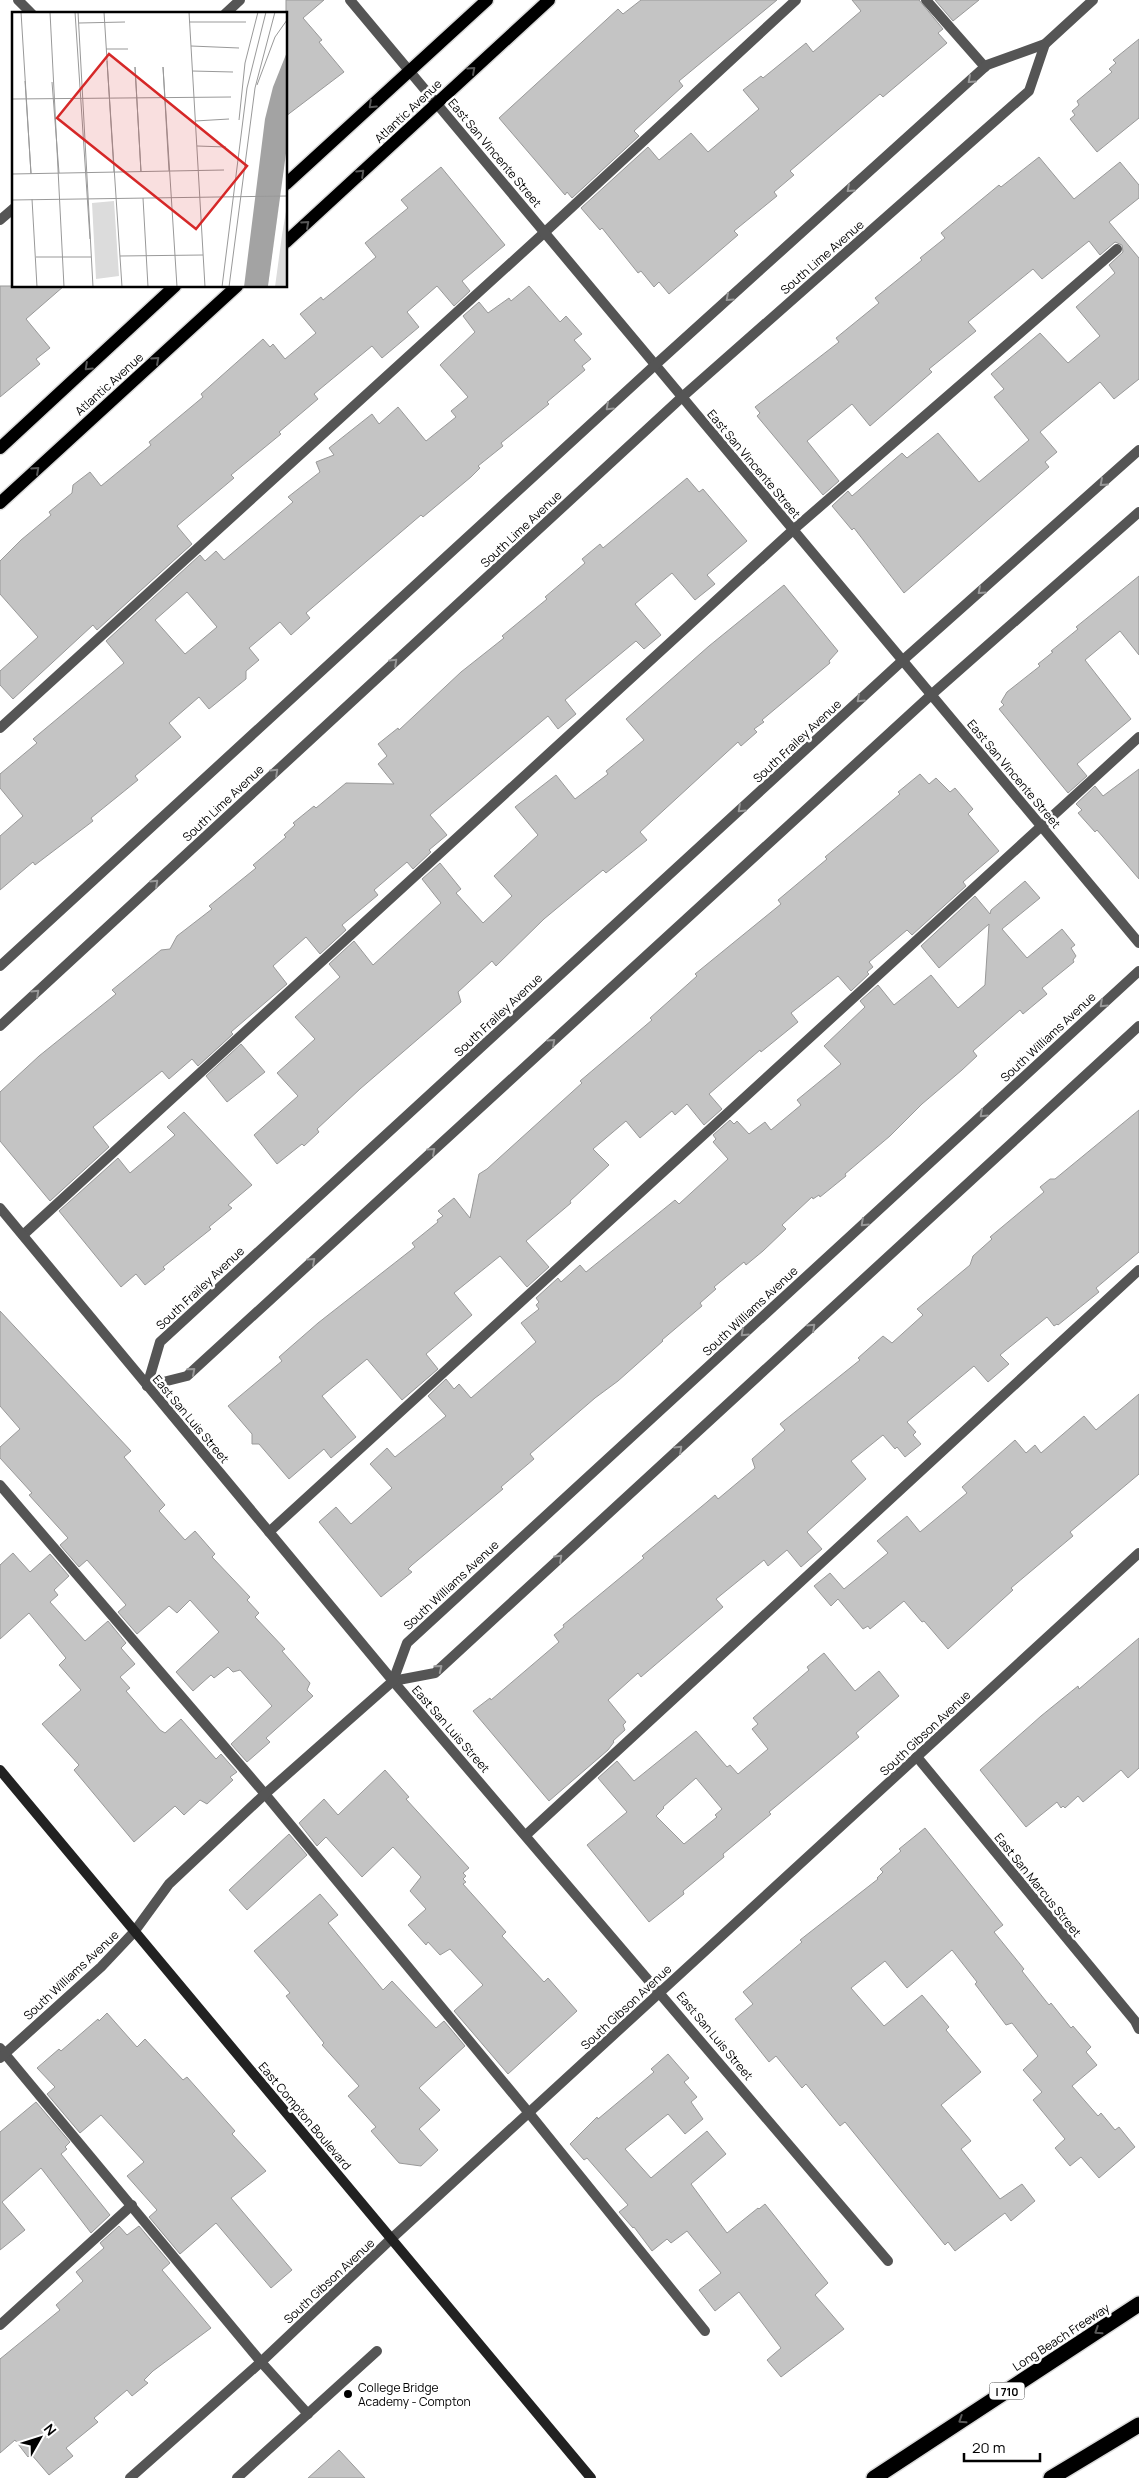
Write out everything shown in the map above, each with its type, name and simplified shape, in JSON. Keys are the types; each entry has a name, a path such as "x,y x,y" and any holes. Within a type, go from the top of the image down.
{"highway":[{"name":"Long Beach Freeway","path":"874,2478 1139,2304"},
{"path":"1051,2478 1139,2425"}],"main road":[{"path":"288,182 487,0"},
{"name":"Atlantic Avenue","path":"288,240 548,0"},
{"path":"0,448 173,288"},
{"name":"Atlantic Avenue","path":"0,503 235,288"},
{"name":"East Compton Boulevard","path":"0,1770 591,2478"}],"street":[{"path":"18,0 30,12"},
{"path":"227,12 240,0"},
{"name":"East San Vincente Street","path":"350,0 408,72 436,102 654,366 1139,943"},
{"path":"0,728 545,232 796,0"},
{"path":"926,0 985,67"},
{"name":"South Lime Avenue","path":"0,966 654,366 985,67 1045,44 1093,0"},
{"name":"South Lime Avenue","path":"0,1026 681,398 1029,91 1045,44"},
{"path":"0,220 12,210"},
{"path":"23,1235 793,530 1117,248"},
{"name":"South Frailey Avenue","path":"147,1386 160,1342 902,661 1139,450"},
{"path":"147,1386 187,1376 931,694 1139,512"},
{"path":"269,1532 1139,737"},
{"name":"South Williams Avenue","path":"2,2053 101,1967 134,1932 169,1884 264,1794 393,1681 407,1642 1139,971"},
{"path":"393,1681 435,1673 1139,1026"},
{"name":"East San Luis Street","path":"0,1208 393,1681 661,1992 888,2261"},
{"path":"526,1835 1139,1270"},
{"path":"0,1485 264,1794 529,2113 705,2331"},
{"name":"South Gibson Avenue","path":"130,2478 261,2362 392,2239 1139,1553"},
{"name":"East San Marcus Street","path":"917,1757 1135,2021 1139,2029"},
{"path":"2,2053 132,2205 261,2362 308,2414"},
{"path":"0,2325 132,2205"},
{"path":"238,2478 378,2351"}],"building":[{"path":"286,0 324,0 303,18 322,40 319,42 344,72 288,114 288,12 286,12"},
{"path":"641,0 777,0 679,81 683,86 634,131 639,136 572,198 567,192 565,195 499,118 618,9 623,14"},
{"path":"852,0 919,0 943,29 938,33 947,43 883,97 880,94 790,171 794,175 774,192 777,196 734,231 738,235 669,294 659,282 654,287 641,271 638,273 602,228 600,230 581,208 648,147 659,160 691,133 708,152 759,109 743,90 761,76 763,78 806,43 813,52 861,11"},
{"path":"935,0 979,0 953,21"},
{"path":"1139,39 1139,118 1097,152 1070,119 1075,115 1072,111 1079,105 1077,101 1112,72 1109,69 1116,63 1113,60"},
{"path":"1039,157 1074,199 1120,162 1139,185 1139,198 1109,222 1139,258 1139,379 1114,399 1100,382 1040,432 1057,452 1045,462 1049,467 904,593 854,528 852,530 832,506 848,491 852,496 902,453 907,458 938,433 979,482 1029,440 994,397 1004,389 991,374 1040,333 1068,363 1100,336 1076,307 1115,273 1109,265 1123,252 1122,245 1115,242 1100,255 1089,241 1042,279 1033,269 968,322 976,331 929,369 932,372 870,426 852,404 807,441 839,481 823,495 757,416 760,413 755,407 839,342 836,338 879,303 875,298 922,260 920,258 945,238 941,233 999,185 1001,187"},
{"path":"441,167 505,245 462,281 470,291 454,306 437,286 407,312 419,327 382,358 372,346 314,394 318,399 279,432 281,434 231,475 234,478 177,526 192,544 97,630 93,625 13,699 0,685 0,671 38,637 0,594 0,561 21,540 51,515 49,512 72,493 73,485 90,472 101,486 151,445 149,442 203,397 201,394 263,339 270,347 273,344 285,359 316,333 300,314 321,297 323,300 376,257 365,243 408,208 401,200"},
{"path":"0,286 12,286 12,288 62,288 26,319 50,348 36,359 40,364 0,397"},
{"path":"529,286 560,322 566,316 582,334 574,340 591,359 582,366 585,370 547,402 549,404 501,443 503,446 478,466 480,468 471,477 423,517 421,515 306,613 310,618 291,635 280,622 249,648 259,660 246,671 246,679 209,709 199,697 169,723 181,737 135,776 138,780 91,818 93,821 35,865 33,862 0,890 0,836 23,816 0,788 0,774 37,743 33,739 124,663 106,641 200,555 205,561 216,551 224,560 293,502 288,497 320,472 316,462 334,455 329,448 372,414 379,424 398,407 426,441 456,417 451,411 468,397 440,365 475,332 463,316 479,302 488,313 509,298 511,301","holes":["187,592 217,627 185,654 155,620"]},
{"path":"687,478 699,492 703,489 747,541 707,575 715,584 695,600 672,573 635,604 661,635 644,649 636,641 565,700 576,714 558,729 548,716 430,815 447,835 429,850 431,852 413,869 407,862 374,890 378,895 342,925 346,930 320,954 306,937 273,966 287,984 231,1032 233,1034 198,1066 192,1059 169,1079 162,1071 93,1127 109,1147 50,1201 0,1141 0,1092 39,1056 116,994 112,990 161,950 170,949 177,936 212,909 209,906 256,868 253,865 286,837 284,835 295,825 293,823 314,806 316,808 346,783 394,784 378,764 387,756 378,744 398,728 399,730 461,672 504,638 502,636 547,599 545,597 585,563 582,559 600,544 603,548"},
{"path":"1139,576 1139,655 1120,631 1085,660 1131,719 1077,764 1087,776 1068,793 999,709 1004,705 1001,702 1007,692 1040,666 1038,664 1053,652 1051,651 1078,629 1076,627"},
{"path":"784,585 838,651 829,661 830,663 762,720 764,722 754,729 757,732 741,746 738,742 640,832 647,840 606,873 603,870 544,919 496,966 492,961 458,992 461,1002 360,1089 317,1129 319,1132 304,1146 302,1144 277,1164 254,1135 298,1096 277,1073 315,1039 295,1017 340,977 329,964 354,941 373,965 441,903 422,879 440,863 461,889 456,893 483,923 512,896 494,876 538,835 515,807 556,775 575,799 608,774 606,771 644,740 626,719 709,646"},
{"path":"1139,769 1139,879 1097,830 1095,832 1078,813 1082,810 1076,804 1095,786 1103,796"},
{"path":"920,774 929,784 936,778 950,792 955,788 973,809 968,814 999,851 963,882 966,886 912,935 907,930 869,962 873,967 867,972 869,974 851,991 838,976 791,1013 798,1022 761,1052 760,1050 709,1094 722,1109 704,1125 687,1104 675,1115 672,1111 640,1138 626,1121 593,1149 609,1165 570,1201 571,1203 526,1241 549,1267 527,1287 500,1256 454,1293 472,1315 426,1354 438,1369 402,1400 367,1359 322,1396 356,1437 331,1458 324,1449 289,1479 259,1444 252,1444 252,1434 228,1406 282,1361 279,1357 318,1323 415,1247 412,1243 438,1222 437,1220 443,1216 438,1211 454,1198 470,1218 479,1174 487,1169 582,1083 580,1081 652,1020 650,1018 697,976 695,974 781,904 778,900 827,859 825,857 900,794 898,792"},
{"path":"1025,881 1040,898 1002,929 1027,958 1062,929 1075,945 1071,948 1076,956 1073,960 1074,962 1042,988 1047,994 1023,1014 1020,1010 973,1051 977,1056 962,1070 845,1174 846,1176 820,1197 819,1195 813,1199 812,1197 782,1225 786,1229 763,1251 746,1265 744,1262 714,1287 716,1289 700,1303 702,1306 618,1381 595,1398 530,1454 534,1459 501,1487 503,1489 412,1565 408,1569 412,1572 381,1597 319,1522 336,1507 351,1524 392,1488 370,1464 387,1448 395,1457 446,1416 428,1396 446,1379 454,1389 459,1384 471,1398 536,1342 521,1323 539,1309 536,1305 539,1302 536,1298 558,1278 561,1282 580,1265 586,1272 675,1200 679,1204 728,1159 713,1142 716,1139 713,1135 730,1120 734,1124 737,1121 749,1134 765,1122 771,1130 801,1105 797,1100 841,1064 824,1046 865,1007 860,1001 878,985 894,1005 931,975 958,1008 985,985 989,924 939,968 921,946 975,896 990,914 991,910"},
{"path":"241,1044 265,1072 227,1102 206,1076"},
{"path":"1139,1110 1139,1252 1096,1288 1099,1292 1058,1325 1054,1326 1047,1317 1000,1355 1009,1364 988,1382 974,1366 907,1422 916,1432 913,1435 921,1444 905,1457 883,1435 851,1461 866,1479 807,1532 822,1549 801,1567 787,1550 768,1566 764,1560 716,1599 723,1607 641,1677 638,1673 608,1700 626,1722 623,1725 625,1730 613,1741 608,1750 549,1801 473,1711 490,1698 491,1700 559,1642 554,1635 564,1627 563,1625 644,1558 642,1556 715,1495 718,1499 755,1468 752,1459 785,1430 780,1424 860,1360 858,1358 883,1336 892,1343 923,1315 917,1309 970,1265 973,1256 992,1239 990,1237 1044,1192 1040,1187 1050,1179 1055,1179"},
{"path":"184,1112 252,1185 228,1205 232,1208 209,1227 211,1229 163,1267 165,1269 145,1285 136,1274 121,1287 59,1211 118,1158 130,1173 175,1135 167,1127"},
{"path":"0,1311 131,1451 124,1457 165,1505 159,1511 185,1540 195,1531 215,1554 212,1557 250,1597 247,1600 259,1613 255,1617 285,1649 282,1651 310,1683 307,1690 313,1696 266,1738 270,1742 247,1762 231,1744 272,1706 240,1670 233,1672 228,1667 214,1678 211,1675 193,1691 176,1672 219,1632 190,1600 177,1613 169,1606 137,1634 118,1612 126,1605 87,1560 79,1567 60,1545 68,1538 29,1495 32,1493 0,1458 0,1447 20,1429 0,1406"},
{"path":"1139,1394 1139,1474 1070,1532 1073,1536 1011,1588 1013,1590 948,1649 904,1601 870,1629 868,1626 863,1629 838,1599 831,1606 814,1586 830,1573 844,1589 888,1553 877,1541 907,1516 920,1532 967,1493 962,1487 1015,1440 1026,1453 1035,1445 1041,1453 1084,1416 1096,1430"},
{"path":"13,1553 30,1572 50,1554 69,1576 54,1590 58,1595 50,1602 85,1641 108,1621 126,1643 121,1648 135,1664 120,1677 130,1688 126,1691 160,1730 165,1733 181,1719 216,1759 221,1754 237,1772 230,1777 233,1780 207,1804 200,1800 184,1815 175,1806 134,1842 74,1770 79,1765 42,1724 81,1690 59,1665 66,1658 29,1613 0,1639 0,1565"},
{"path":"1139,1638 1139,1768 1128,1778 1121,1770 1083,1802 1078,1796 1065,1808 1063,1806 1061,1808 1057,1802 1026,1827 980,1770 1041,1716 1078,1686 1079,1689"},
{"path":"824,1653 855,1691 879,1671 899,1696 856,1733 859,1737 769,1812 771,1814 723,1854 724,1857 683,1891 684,1894 649,1922 587,1845 627,1812 598,1778 617,1761 634,1781 696,1731 727,1767 730,1765 738,1774 768,1749 752,1729 758,1724 753,1718 809,1670 807,1667","holes":["696,1778 722,1809 715,1815 717,1817 684,1844 656,1816 663,1807"]},
{"path":"385,1770 409,1797 406,1799 469,1868 463,1873 466,1876 463,1879 466,1882 463,1884 506,1932 502,1936 544,1982 548,1978 577,2011 508,2074 454,2011 483,1985 450,1949 440,1955 428,1942 426,1945 408,1925 426,1909 410,1891 421,1877 393,1847 362,1877 326,1837 317,1846 299,1823 324,1799 338,1815"},
{"path":"925,1828 1003,1925 994,1932 1024,1969 1022,1971 1049,2005 1051,2003 1071,2028 1073,2026 1091,2047 1086,2052 1097,2065 1072,2086 1098,2116 1101,2113 1115,2130 1119,2127 1135,2147 1099,2178 1081,2157 1070,2166 1055,2148 1065,2139 1033,2100 1042,2092 1023,2070 1038,2056 1012,2023 1006,2025 975,1984 977,1982 952,1950 907,1988 885,1961 851,1988 884,2026 922,1995 949,2027 946,2030 981,2072 941,2105 971,2141 961,2149 1000,2199 1022,2184 1035,2201 1011,2221 1005,2213 955,2251 948,2242 945,2245 845,2122 840,2126 806,2084 802,2088 776,2056 769,2062 735,2019 753,2004 743,1992 802,1942 800,1940 878,1879 883,1872 880,1869 901,1851 899,1849"},
{"path":"289,1834 307,1855 247,1910 229,1890"},
{"path":"320,1894 338,1915 328,1923 383,1990 392,1981 436,2028 444,2021 465,2046 419,2088 440,2110 419,2129 438,2150 421,2166 399,2163 371,2131 376,2127 348,2096 359,2086 322,2045 324,2043 286,1996 290,1993 254,1951"},
{"path":"107,2013 137,2047 145,2039 183,2080 187,2077 235,2131 232,2134 266,2171 231,2198 292,2270 271,2288 216,2223 180,2254 149,2217 157,2210 127,2176 144,2162 101,2115 80,2133 47,2094 55,2087 37,2068"},
{"path":"668,2054 689,2078 684,2082 697,2097 691,2102 703,2119 685,2134 668,2114 625,2149 651,2178 707,2131 726,2154 691,2184 727,2233 765,2204 828,2283 815,2295 844,2329 781,2377 767,2360 781,2348 739,2292 715,2311 699,2290 721,2273 687,2231 671,2243 667,2239 652,2251 634,2227 619,2212 628,2205 587,2158 584,2160 570,2144 597,2117 598,2119 654,2072 651,2069"},
{"path":"36,2102 70,2142 65,2147 67,2149 61,2154 110,2215 91,2233 41,2168 2,2202 25,2230 0,2250 0,2132"},
{"path":"119,2226 127,2235 139,2226 170,2263 162,2270 211,2328 153,2371 144,2380 148,2383 132,2396 127,2390 94,2418 98,2422 66,2448 73,2456 49,2475 31,2454 28,2457 15,2440 0,2453 0,2359 60,2310 56,2305 83,2281 76,2272 104,2248 100,2243"},
{"path":"339,2450 365,2478 308,2478"}],"place":[{"name":"College Bridge Academy - Compton","path":"348,2394"}]}
